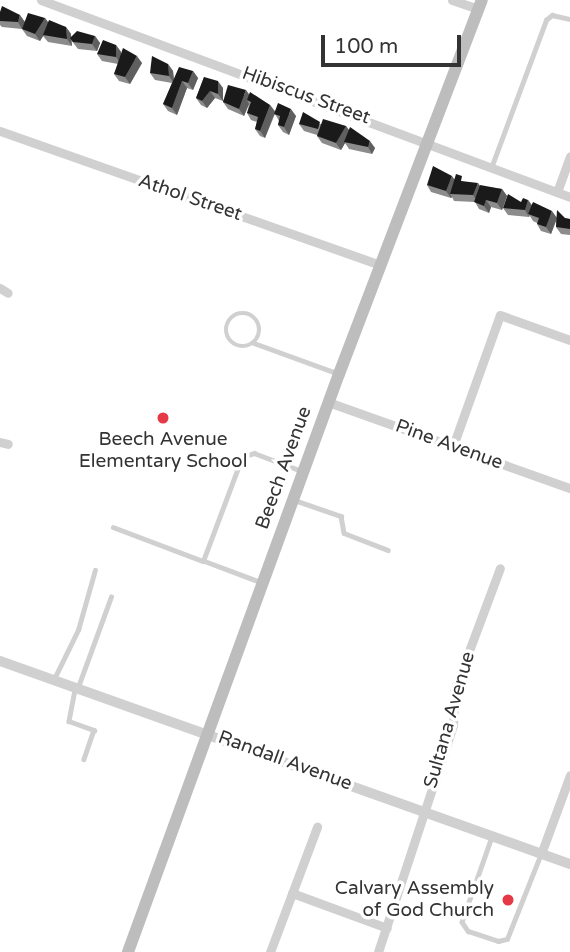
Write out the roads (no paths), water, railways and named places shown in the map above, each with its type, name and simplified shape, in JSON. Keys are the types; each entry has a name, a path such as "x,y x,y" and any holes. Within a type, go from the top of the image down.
{"main road":[{"name":"Beech Avenue","path":"128,952 328,402 480,5"}],"street":[{"name":"Hibiscus Street","path":"41,0 427,140 491,168 570,197"},
{"path":"452,0 480,5"},
{"name":"Athol Street","path":"0,131 381,265"},
{"path":"557,192 570,156"},
{"path":"453,446 500,316 570,341"},
{"name":"Pine Avenue","path":"328,402 570,488"},
{"name":"Sultana Avenue","path":"378,952 453,725 454,691 500,568"},
{"name":"Randall Avenue","path":"0,661 570,864"},
{"path":"541,854 570,775"},
{"path":"270,952 317,827"},
{"path":"292,893 387,928"}],"lane":[{"path":"491,168 547,20 552,15 570,19"},
{"path":"254,343 260,333 258,322 249,314 234,316 227,330 230,340 244,347 254,343 339,374"},
{"path":"203,561 242,457 254,453 303,471"},
{"path":"293,500 341,516 344,533 388,550"},
{"path":"113,527 263,583"},
{"path":"54,679 78,630 94,570"},
{"path":"83,759 94,730 69,721 77,688 111,597"},
{"path":"492,836 462,922 468,931 498,941 507,939 541,854"}],"place":[{"name":"Beech Avenue Elementary School","path":"163,418"},
{"name":"Calvary Assembly of God Church","path":"508,900"}]}
